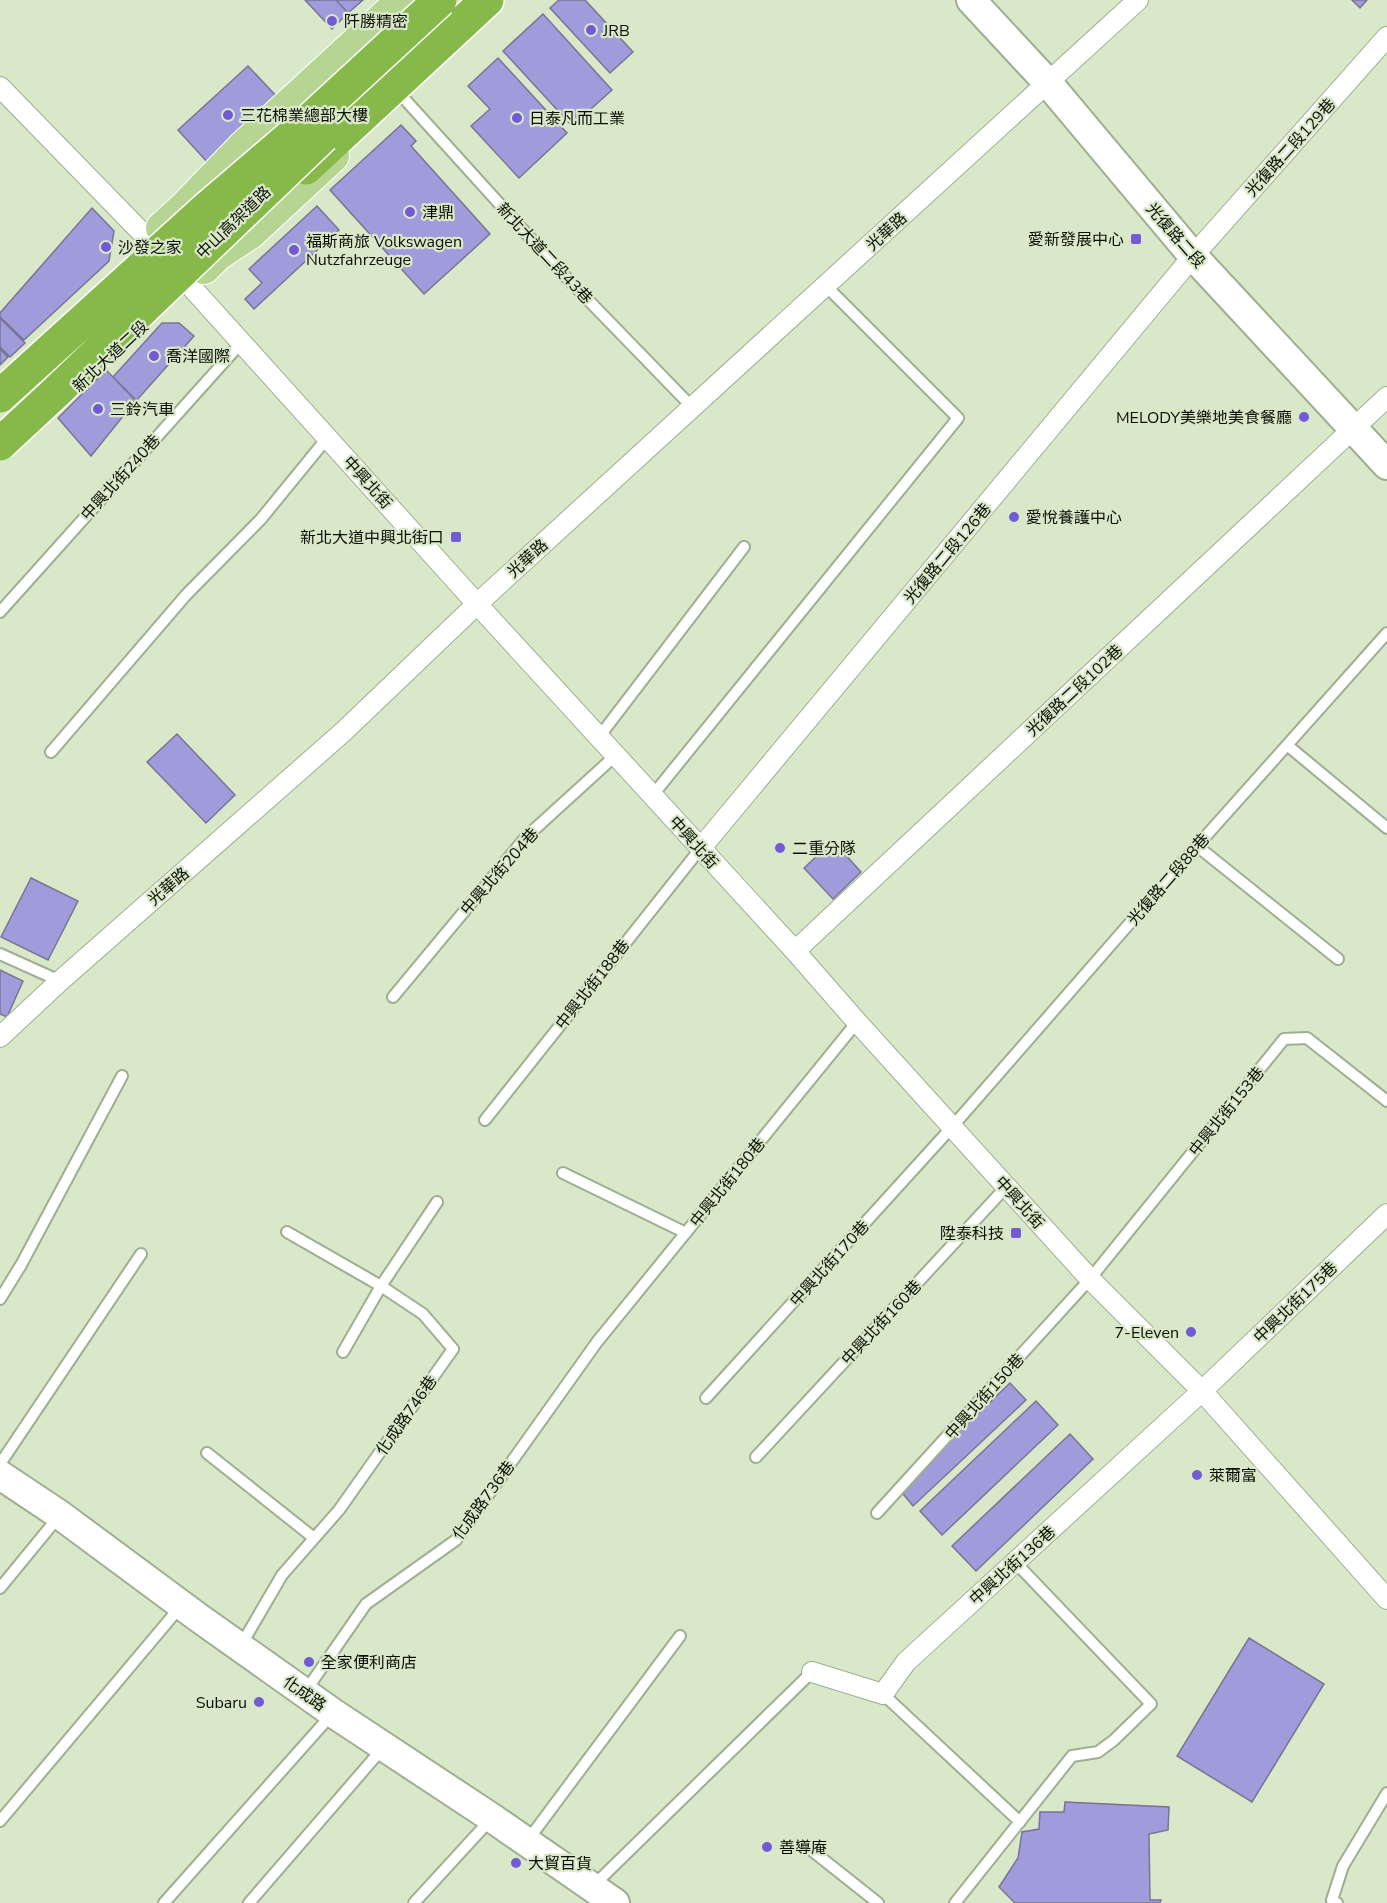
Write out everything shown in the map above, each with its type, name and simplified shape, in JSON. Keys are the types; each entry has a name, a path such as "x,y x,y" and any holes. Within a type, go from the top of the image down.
{"highway":[{"path":"184,208 250,153 417,0"},
{"name":"中山高架道路","path":"0,396 172,239 311,119 440,0"},
{"path":"218,254 244,225 462,14 487,0"},
{"name":"中山高架道路","path":"0,444 333,126 462,14"},
{"path":"0,418 333,126"}],"main road":[{"path":"0,378 184,208 243,147 403,0"},
{"name":"新北大道二段","path":"0,456 218,254 250,233 501,0"}],"street":[{"name":"光復路二段","path":"971,0 1048,83 1193,256 1387,465"},
{"name":"光華路","path":"3,1034 343,732 477,604 1138,0"},
{"name":"光復路二段129巷","path":"1193,256 1387,37"},
{"name":"中興北街","path":"0,87 149,240 477,604 795,951 1090,1280 1202,1391 1386,1597"},
{"name":"光復路二段126巷","path":"700,849 1193,256"},
{"name":"光復路二段102巷","path":"795,951 1387,397"},
{"name":"中興北街175巷","path":"1202,1391 1387,1214"},
{"name":"中興北街136巷","path":"883,1694 906,1662 1202,1391"},
{"name":"化成路","path":"0,1475 60,1515 333,1713 615,1903"},
{"path":"812,1672 883,1694"}],"lane":[{"name":"新北大道二段43巷","path":"400,94 562,273 693,408"},
{"path":"652,796 958,418 826,286"},
{"name":"中興北街240巷","path":"0,612 241,343"},
{"path":"51,752 186,595 261,519 328,437"},
{"path":"599,737 744,547"},
{"name":"光復路二段88巷","path":"952,1127 1197,846 1387,633"},
{"path":"1287,745 1387,828"},
{"name":"中興北街204巷","path":"393,997 526,837 616,755"},
{"path":"1197,846 1338,959"},
{"name":"中興北街188巷","path":"485,1120 700,849"},
{"path":"0,954 60,981"},
{"name":"中興北街180巷","path":"597,1342 857,1022"},
{"name":"中興北街153巷","path":"1090,1280 1284,1039 1307,1038 1387,1101"},
{"path":"0,1299 21,1265 122,1076"},
{"name":"中興北街170巷","path":"706,1398 952,1127"},
{"path":"563,1173 686,1233"},
{"name":"中興北街160巷","path":"756,1457 1006,1187"},
{"path":"343,1352 381,1286 437,1202"},
{"name":"化成路746巷","path":"240,1647 282,1575 339,1510 453,1349 423,1314 381,1286 287,1232"},
{"path":"0,1464 141,1254"},
{"name":"中興北街150巷","path":"877,1512 1090,1280"},
{"name":"化成路736巷","path":"305,1693 366,1604 456,1540 597,1342"},
{"path":"207,1453 314,1538"},
{"path":"0,1588 60,1515"},
{"path":"955,1903 1072,1756 1098,1752 1114,1740 1151,1704 1015,1562"},
{"path":"0,1821 182,1605"},
{"path":"527,1842 680,1636"},
{"path":"592,1887 812,1672"},
{"path":"883,1694 1020,1822"},
{"path":"164,1903 333,1713"},
{"path":"249,1903 384,1747"},
{"path":"1337,1903 1332,1900 1343,1866 1387,1793"},
{"path":"414,1903 492,1818"},
{"path":"810,1849 878,1903"}],"building":[{"name":"阡勝精密","path":"305,0 336,0 348,13 332,29"},
{"path":"336,0 363,0 348,13"},
{"name":"JRB","path":"559,0 585,0 633,52 610,73 550,8"},
{"path":"1352,0 1367,0 1360,8"},
{"path":"543,14 612,90 572,126 503,51"},
{"name":"日泰凡而工業","path":"498,58 567,133 519,178 471,126 490,109 468,86"},
{"name":"三花棉業總部大樓","path":"248,66 279,99 209,164 178,130"},
{"name":"津鼎","path":"401,125 416,141 411,146 490,234 424,294 330,190"},
{"name":"福斯商旅 Volkswagen Nutzfahrzeuge","path":"317,206 339,230 254,309 245,299 262,283 249,269"},
{"path":"92,208 114,231 109,261 24,340 0,317 0,313"},
{"path":"0,318 25,343 10,357 0,347"},
{"name":"喬洋國際","path":"162,323 179,323 194,336 136,401 113,377"},
{"path":"0,349 8,357 0,365"},
{"name":"三鈴汽車","path":"106,370 136,400 91,456 58,418"},
{"path":"177,734 235,795 206,823 147,762"},
{"path":"833,841 861,872 833,899 804,868"},
{"path":"31,878 78,901 48,960 1,937"},
{"path":"0,970 23,981 7,1017 0,1014"},
{"path":"1010,1383 1026,1400 913,1506 899,1489"},
{"path":"1036,1401 1058,1425 942,1535 920,1511"},
{"path":"1070,1434 1093,1459 976,1571 952,1546"},
{"path":"1249,1638 1324,1684 1252,1802 1177,1756"},
{"path":"1065,1802 1169,1807 1168,1830 1149,1834 1150,1900 1161,1900 1160,1903 1015,1903 999,1887 1018,1858 1022,1832 1039,1829 1040,1812 1064,1812"}],"place":[{"name":"阡勝精密","path":"332,21"},
{"name":"JRB","path":"591,30"},
{"name":"三花棉業總部大樓","path":"228,115"},
{"name":"日泰凡而工業","path":"517,118"},
{"name":"津鼎","path":"410,212"},
{"name":"愛新發展中心","path":"1136,239"},
{"name":"沙發之家","path":"106,247"},
{"name":"福斯商旅 Volkswagen Nutzfahrzeuge","path":"294,250"},
{"name":"喬洋國際","path":"154,356"},
{"name":"三鈴汽車","path":"98,409"},
{"name":"MELODY美樂地美食餐廳","path":"1304,417"},
{"name":"愛悅養護中心","path":"1014,517"},
{"name":"新北大道中興北街口","path":"456,537"},
{"name":"二重分隊","path":"780,848"},
{"name":"陞泰科技","path":"1016,1233"},
{"name":"7-Eleven","path":"1191,1332"},
{"name":"萊爾富","path":"1197,1475"},
{"name":"全家便利商店","path":"309,1662"},
{"name":"Subaru","path":"259,1702"},
{"name":"善導庵","path":"767,1847"},
{"name":"大貿百貨","path":"516,1863"}]}
